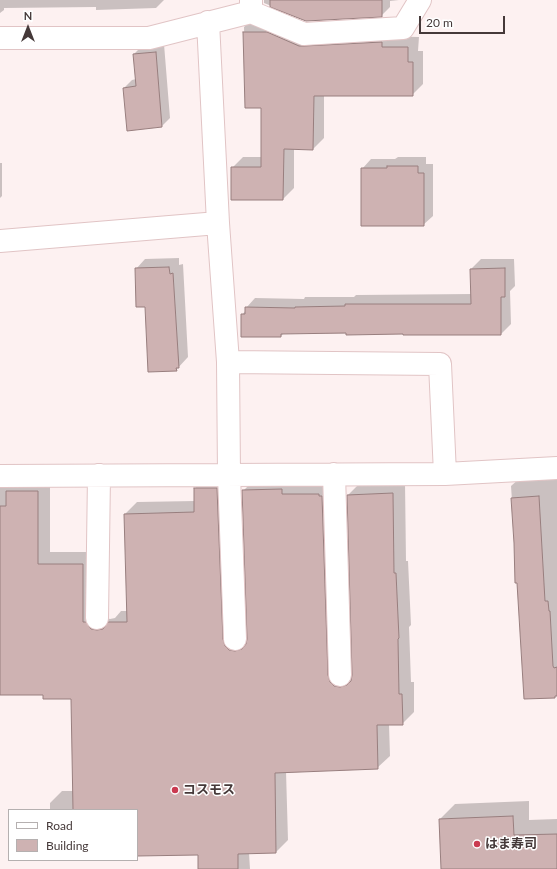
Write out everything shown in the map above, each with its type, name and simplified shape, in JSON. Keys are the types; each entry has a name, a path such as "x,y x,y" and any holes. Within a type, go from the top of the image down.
{"street":[{"path":"0,38 149,38 208,22 251,6 304,34 403,28 420,0"},
{"path":"208,22 218,223 228,362 229,475 235,639"},
{"path":"0,241 218,223"},
{"path":"228,362 440,364 445,474"},
{"path":"0,476 445,474 557,468"},
{"path":"334,474 340,675"},
{"path":"97,618 99,475"}],"building":[{"path":"270,0 382,0 382,17 306,21 270,7"},
{"path":"243,32 267,32 299,46 382,42 382,47 408,47 408,62 413,62 413,96 314,96 313,150 284,149 283,200 231,200 231,167 261,167 261,108 245,108"},
{"path":"156,52 162,127 127,131 123,88 136,86 133,54"},
{"path":"387,166 418,166 418,173 424,173 424,226 361,226 361,168 387,168"},
{"path":"169,267 170,274 173,273 179,368 176,368 177,371 148,372 145,307 136,307 135,268"},
{"path":"505,268 505,297 501,297 501,335 346,335 346,333 281,334 281,337 241,337 241,314 245,314 245,307 295,308 345,306 345,304 471,304 470,269"},
{"path":"194,488 217,488 223,639 225,646 229,650 235,651 242,649 246,644 247,639 242,490 282,489 282,494 319,494 319,496 322,496 328,675 330,682 334,686 340,687 347,685 351,681 352,675 347,495 393,493 394,573 396,573 399,638 399,694 402,694 403,725 377,725 378,769 275,773 276,853 238,854 238,869 198,869 198,855 138,856 138,809 73,809 71,699 43,699 43,695 0,695 0,506 6,506 6,491 38,491 38,564 83,564 83,622 86,622 91,629 97,630 103,629 108,622 127,622 124,514 194,512"},
{"path":"539,496 545,601 548,601 550,611 553,666 554,668 557,667 557,696 555,696 555,698 524,699 517,583 515,583 511,498"},
{"name":"はま寿司","path":"513,816 514,835 557,834 557,869 441,869 439,819"}],"place":[{"name":"コスモス","path":"175,790"},
{"name":"はま寿司","path":"477,844"}]}
